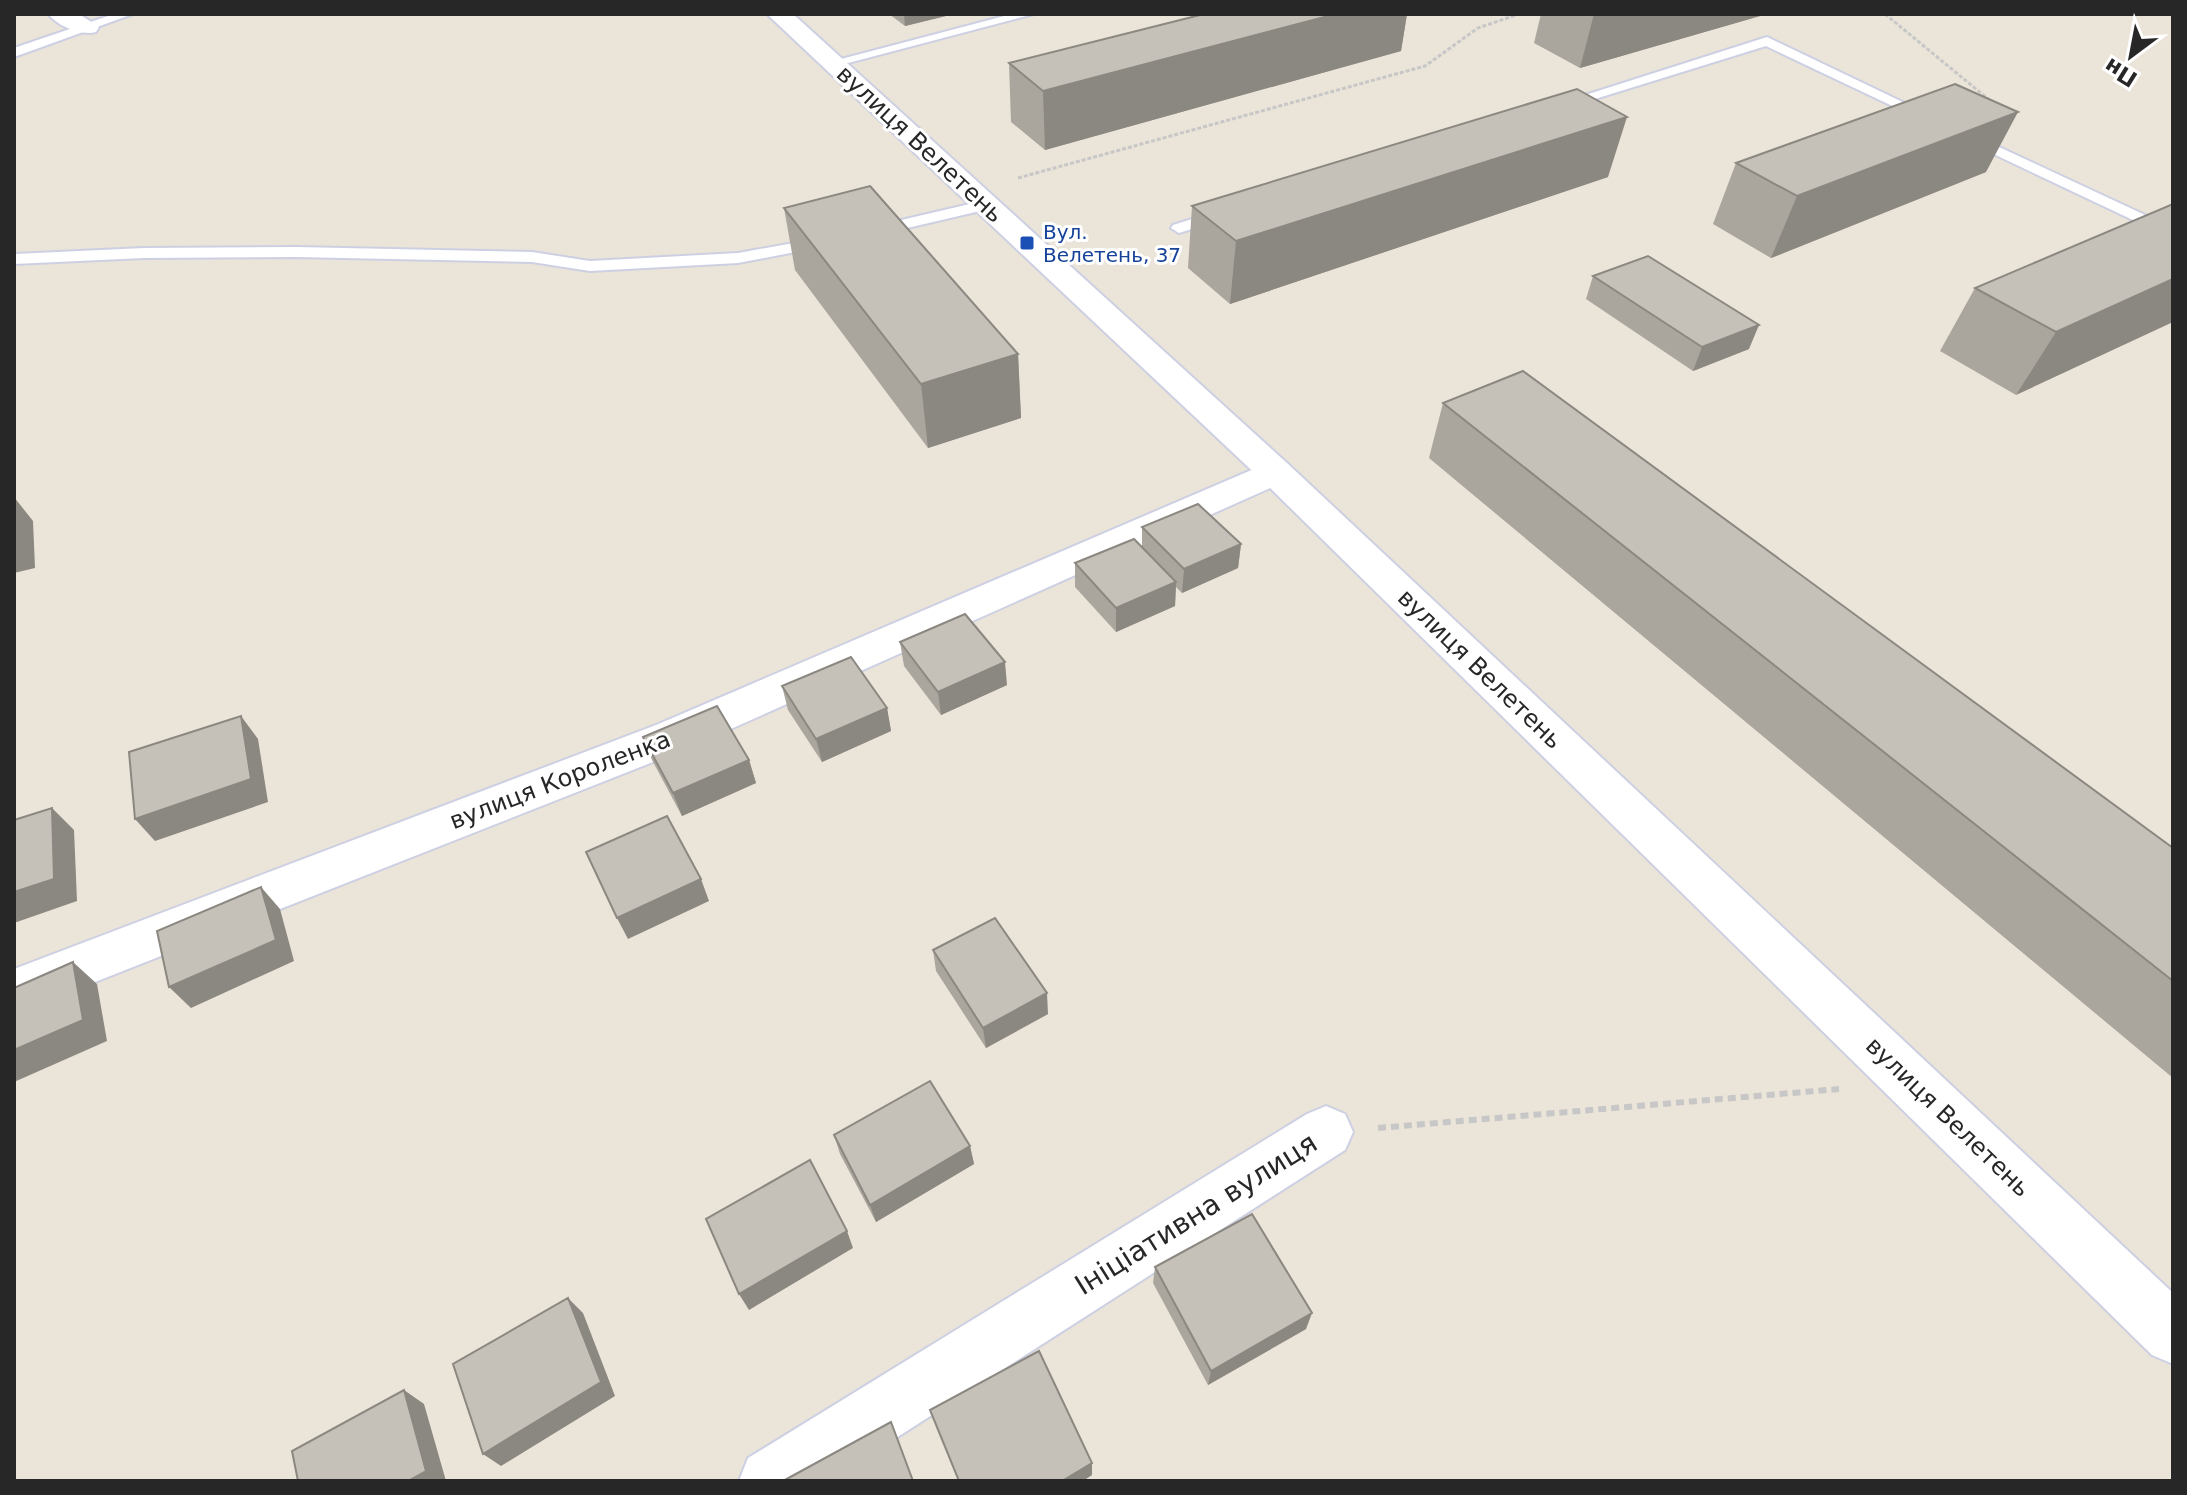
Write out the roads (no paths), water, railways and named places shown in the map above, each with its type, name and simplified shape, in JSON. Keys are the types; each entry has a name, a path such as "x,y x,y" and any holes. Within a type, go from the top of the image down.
{"street":[{"path":"60,14 87,27"},
{"name":"вулиця Велетень","path":"779,14 1275,472 2173,1334"},
{"name":"вулиця Короленка","path":"14,992 671,737 1275,472"},
{"name":"Ініціативна вулиця","path":"771,1481 1326,1132"}],"lane":[{"path":"14,53 127,14"},
{"path":"833,63 1028,14"},
{"path":"1542,111 1767,41 2173,234"},
{"path":"14,259 144,253 296,252 532,257 590,266 738,258 845,238 979,198"},
{"path":"1179,228 1240,209"}],"place":[{"name":"Вул. Велетень, 37","path":"1027,243"}]}
